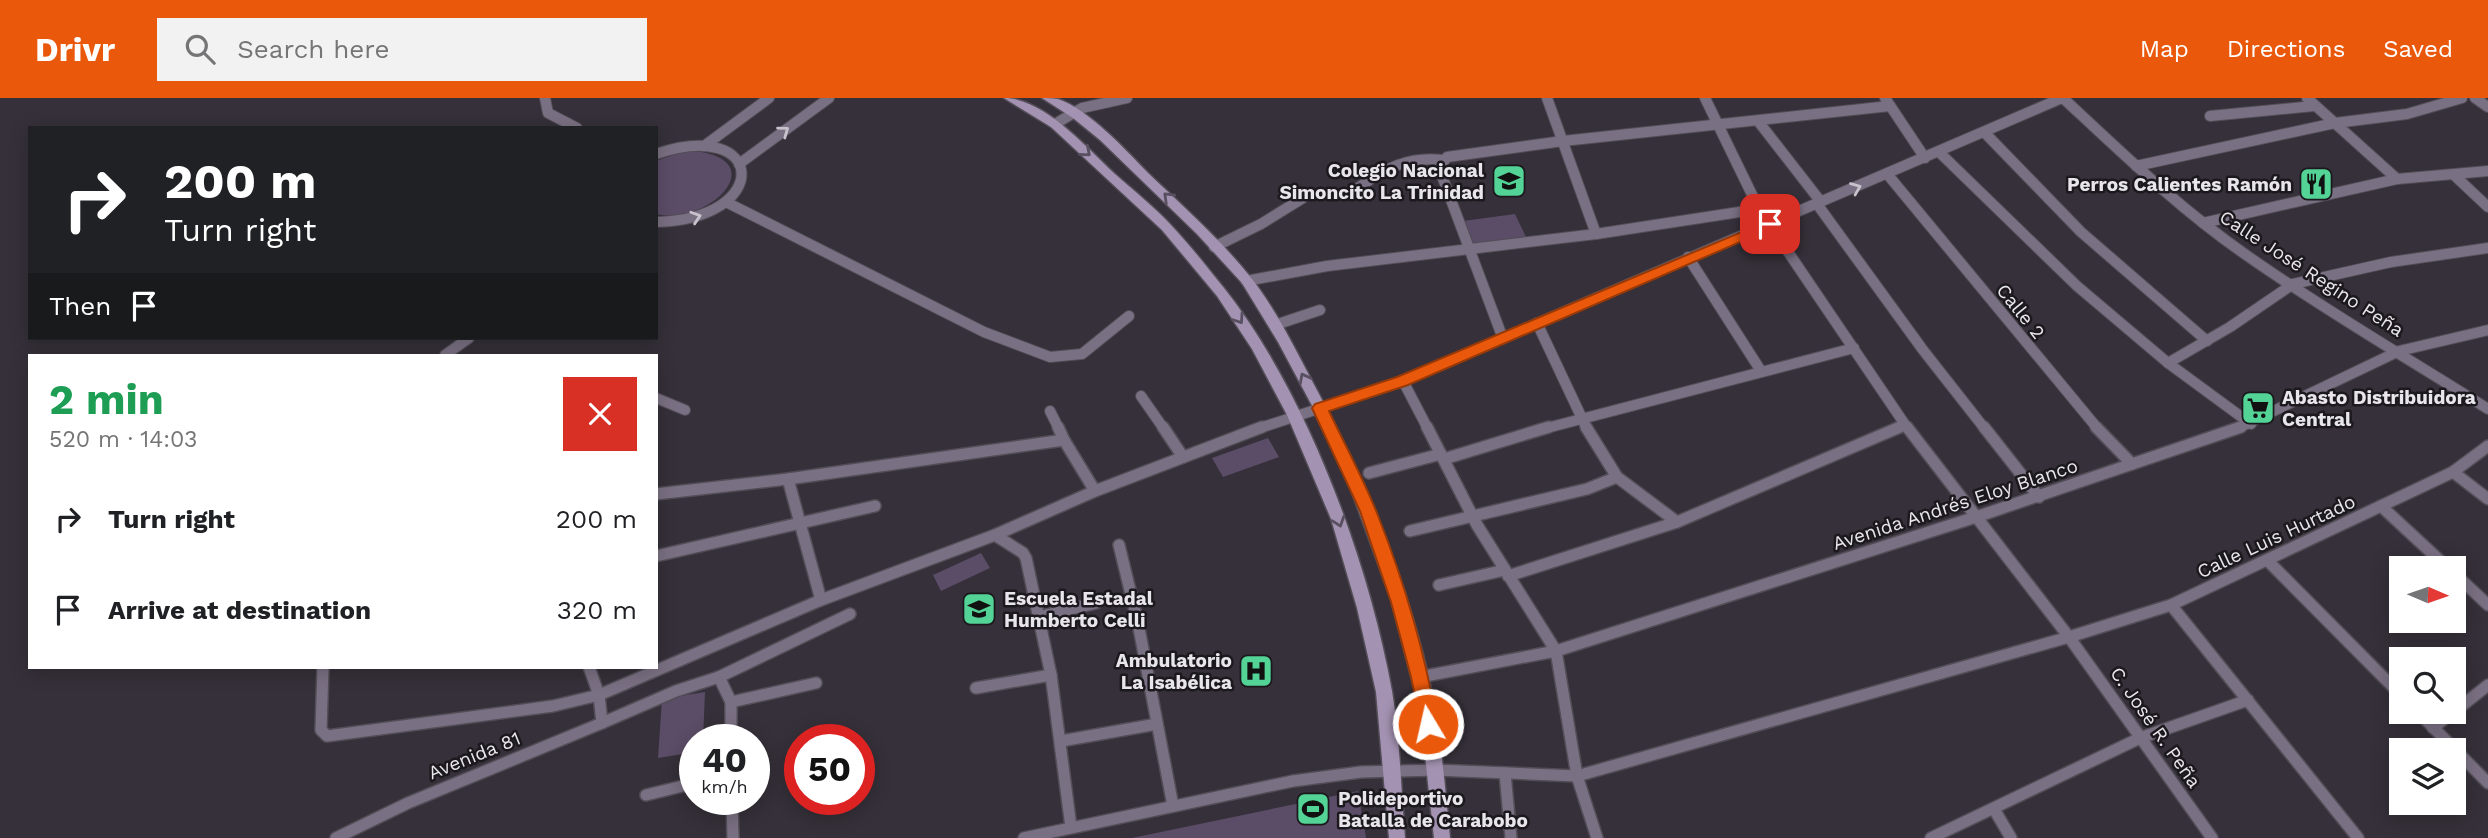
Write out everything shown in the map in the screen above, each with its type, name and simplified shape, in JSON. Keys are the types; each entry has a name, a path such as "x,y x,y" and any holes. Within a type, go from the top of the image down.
{"main road":[{"path":"1010,98 1055,124 1166,227 1221,293 1257,346 1294,415 1338,519 1366,608 1384,692 1397,838"},
{"path":"1052,99 1073,112 1122,153 1187,216 1246,281 1276,325 1320,408 1368,511 1400,602 1420,677 1436,770 1442,838"}],"street":[{"path":"545,98 548,113 572,126"},
{"path":"704,146 769,98"},
{"path":"739,164 829,98"},
{"path":"1055,124 1091,104 1127,98"},
{"path":"1548,98 1596,234"},
{"name":"C. José R. Peña","path":"1705,98 1759,209 1905,425 2069,637 2212,838"},
{"path":"323,669 321,730 327,736 553,706 599,695 821,600 995,535 1095,491 1294,415 1403,381 1502,336 1888,175 2062,98"},
{"name":"Calle José Regino Peña","path":"2062,98 2136,166 2203,223 2250,258 2488,410"},
{"path":"2307,98 2397,179"},
{"path":"2136,166 2335,123 2407,114 2462,98"},
{"path":"2475,98 2488,107"},
{"path":"1358,188 1388,166 1406,159 1425,157 1443,160 1457,155 1563,141 1758,121 1887,102 1925,158"},
{"path":"2210,116 2314,106"},
{"path":"1758,121 1923,350 2039,496"},
{"path":"1985,133 2081,232 2207,341"},
{"path":"658,153 677,147 704,146 728,153 739,164 742,173 740,185 726,202 698,218 658,223"},
{"path":"1939,152 2077,286 2168,363 2251,424"},
{"path":"1443,160 1439,168 1502,336"},
{"path":"2203,223 2397,179 2488,171"},
{"name":"Calle 2","path":"1888,175 2085,416 2132,464"},
{"path":"2454,175 2488,207"},
{"path":"1214,247 1261,224 1303,198"},
{"path":"726,202 984,332 1051,357 1082,354 1129,316"},
{"path":"1246,281 1327,266 1596,234 1759,209"},
{"path":"2168,363 2207,341 2293,284 2391,262 2488,248"},
{"path":"1688,257 1761,371"},
{"path":"1276,325 1320,310"},
{"path":"1537,323 1580,418 1617,477 1677,522"},
{"name":"Avenida Andrés Eloy Blanco","path":"1420,677 1556,651 1976,517 2251,424 2399,351 2488,330"},
{"path":"446,354 466,340"},
{"path":"1369,473 1442,457 1580,418 1854,348"},
{"path":"1403,381 1472,515 1556,651 1577,776 1597,838"},
{"path":"1141,396 1183,457"},
{"path":"658,399 685,410"},
{"path":"1050,411 1095,491"},
{"path":"1439,585 1506,573 1677,522 1905,425"},
{"path":"658,494 788,479 1064,440"},
{"name":"Calle Luis Hurtado","path":"1024,838 1293,781 1361,772 1436,770 1577,776 2069,637 2171,605 2453,472 2488,446"},
{"path":"2453,472 2488,499"},
{"path":"1410,531 1587,489 1617,477"},
{"path":"788,479 821,600"},
{"path":"658,556 875,506"},
{"path":"2381,506 2435,556"},
{"path":"995,535 1023,553 1051,676 1062,741 1071,827"},
{"path":"1119,545 1174,806"},
{"path":"2267,560 2389,683"},
{"path":"2466,584 2488,605"},
{"path":"1038,617 1096,603"},
{"path":"2171,605 2358,838"},
{"name":"Avenida 81","path":"336,838 408,803 676,691 719,677 850,614"},
{"path":"590,669 599,695 603,723"},
{"path":"976,688 1051,676"},
{"path":"719,677 731,702 731,724"},
{"path":"731,702 817,683"},
{"path":"2466,702 2488,685"},
{"path":"1931,838 2140,738 2248,700"},
{"path":"1062,741 1157,724"},
{"path":"2429,724 2488,783"},
{"path":"2433,728 2438,724"},
{"path":"1505,774 1511,838"},
{"path":"646,795 679,787"},
{"path":"1994,809 2011,838"},
{"path":"732,815 733,838"}],"shaded area":[{"path":"695,151 718,157 730,167 731,178 725,191 695,211 676,215 658,214 658,160 678,153"},
{"path":"1515,214 1526,237 1473,245 1463,221"},
{"path":"1268,438 1279,457 1223,477 1212,458"},
{"path":"981,553 990,568 941,591 933,575"},
{"path":"705,692 704,724 679,724 679,755 658,758 662,699"},
{"name":"Polideportivo Batalla de Carabobo","path":"1358,791 1366,838 1132,838"}],"place":[{"name":"Colegio Nacional Simoncito La Trinidad","path":"1509,181"},
{"name":"Perros Calientes Ramón","path":"2316,184"},
{"name":"Abasto Distribuidora Central","path":"2258,408"},
{"name":"Escuela Estadal Humberto Celli","path":"979,609"},
{"name":"Ambulatorio La Isabélica","path":"1256,671"},
{"name":"Polideportivo Batalla de Carabobo","path":"1313,809"}],"route":[{"path":"1428,724 1420,677 1400,602 1368,511 1320,408 1403,381 1502,336 1770,224"}]}
